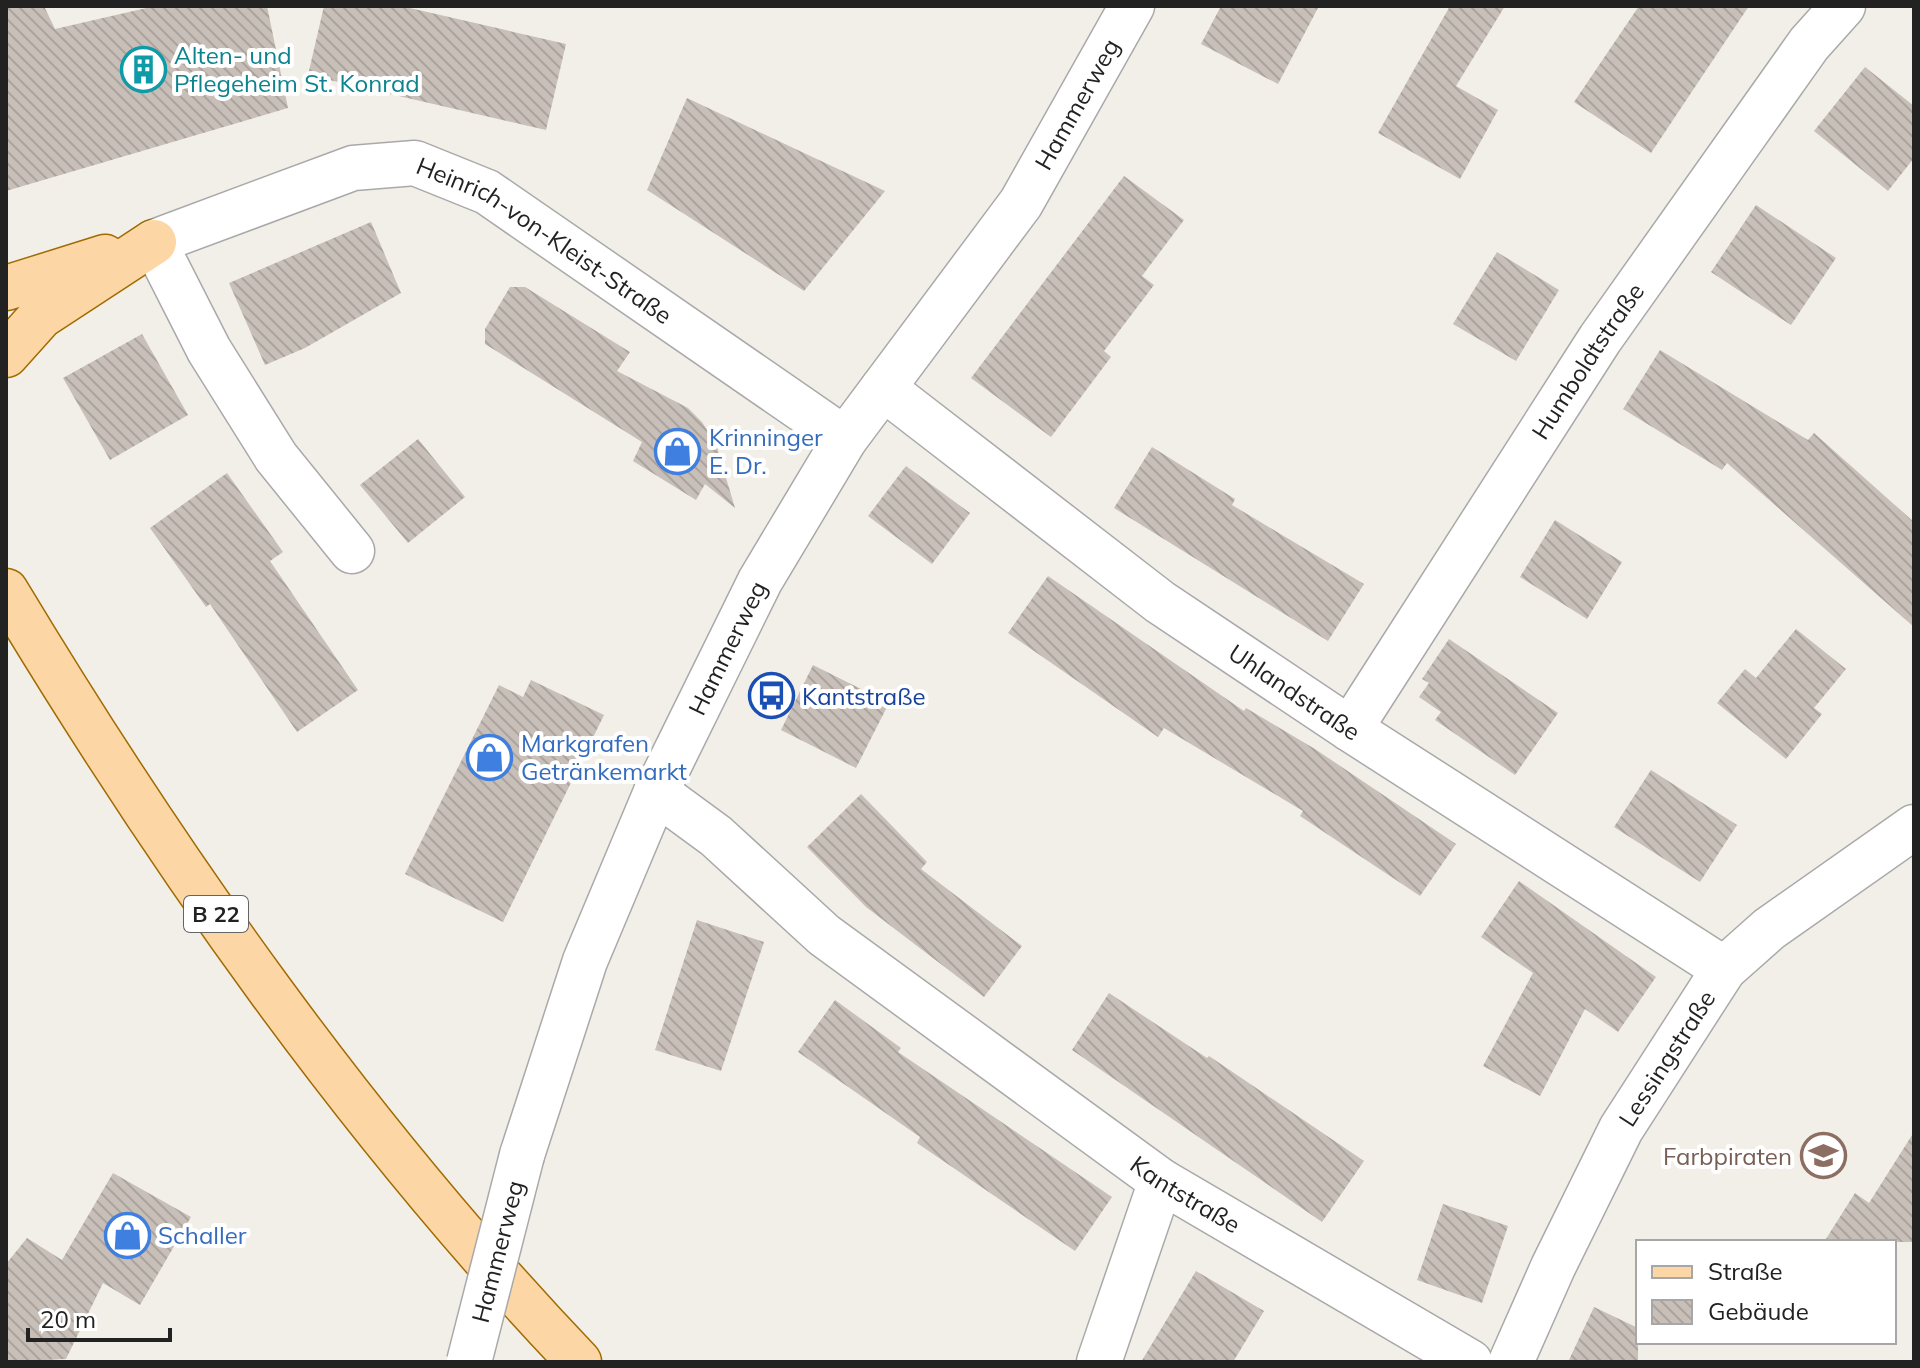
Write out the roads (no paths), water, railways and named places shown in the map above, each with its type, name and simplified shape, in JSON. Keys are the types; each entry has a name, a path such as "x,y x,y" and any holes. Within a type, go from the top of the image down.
{"main road":[{"path":"6,288 154,242"},
{"path":"6,355 41,316 154,242"},
{"name":"B 22","path":"6,591 60,680 208,904 383,1140 579,1362"},
{"path":"6,632 60,680"}],"street":[{"name":"Hammerweg","path":"469,1362 522,1155 585,961 656,792 760,581 845,439 1021,203 1132,6"},
{"name":"Humboldtstraße","path":"1350,729 1600,339 1809,44 1843,6"},
{"name":"Heinrich-von-Kleist-Straße","path":"154,242 353,168 415,163 487,192 845,439"},
{"path":"154,242 209,350 276,457 352,551"},
{"name":"Uhlandstraße","path":"883,388 1160,602 1350,729 1724,969"},
{"name":"Kantstraße","path":"656,792 716,836 824,935 1161,1181 1470,1362"},
{"name":"Lessingstraße","path":"1511,1362 1553,1267 1621,1129 1724,969 1769,929 1914,827"},
{"path":"1099,1362 1161,1181"}],"place":[{"name":"Alten- und Pflegeheim St. Konrad","path":"143,69"},
{"name":"Krinninger E. Dr.","path":"678,451"},
{"name":"Kantstraße","path":"771,696"},
{"name":"Markgrafen Getränkemarkt","path":"490,757"},
{"name":"Farbpiraten","path":"1823,1156"},
{"name":"Schaller","path":"127,1235"}]}
